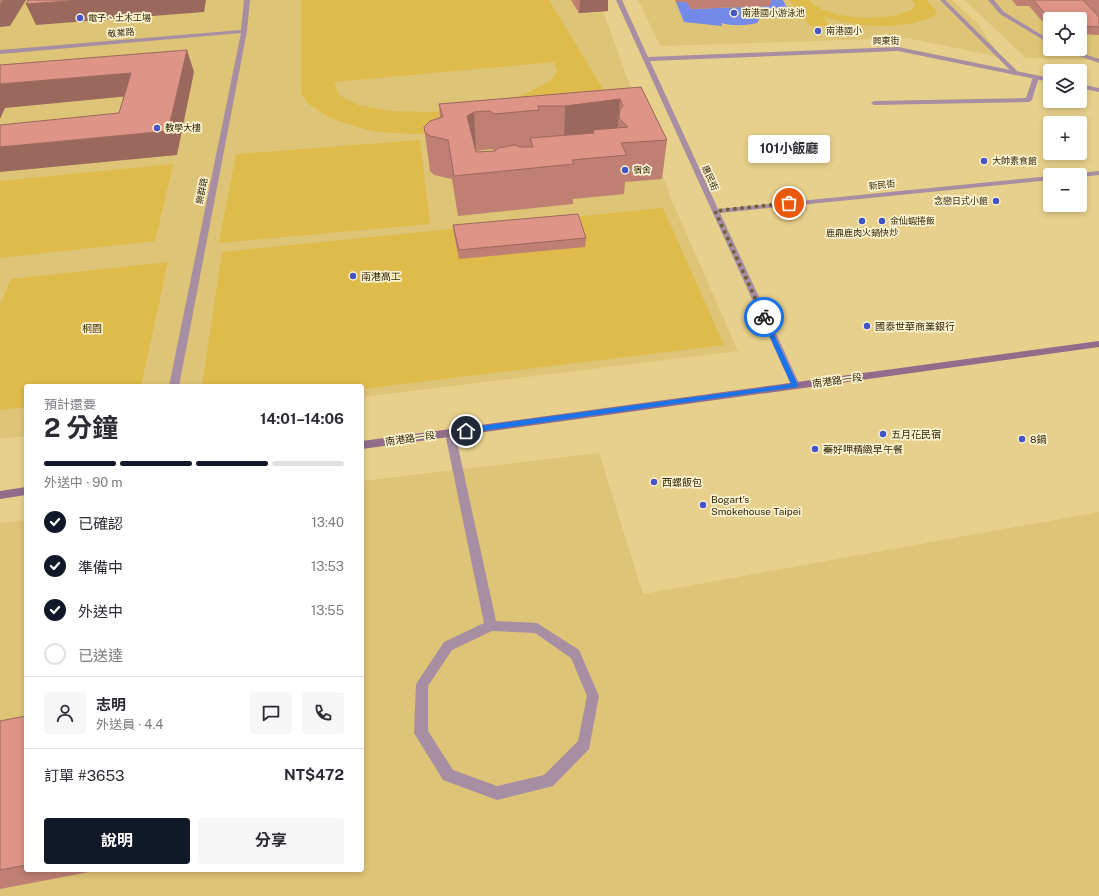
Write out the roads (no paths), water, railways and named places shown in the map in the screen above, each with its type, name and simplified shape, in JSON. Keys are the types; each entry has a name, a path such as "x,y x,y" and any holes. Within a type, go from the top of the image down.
{"main road":[{"name":"南港路一段","path":"364,445 1099,344"},
{"path":"0,495 24,491"}],"street":[{"name":"樂群路","path":"174,384 244,31 247,0"},
{"name":"惠民街","path":"619,0 795,385"},
{"path":"942,0 1015,72"},
{"path":"990,0 1002,13 1043,38"},
{"name":"敬業路","path":"0,52 244,31"},
{"name":"興東街","path":"646,59 898,49 1043,78"},
{"path":"1086,56 1099,60"},
{"path":"874,103 1029,100 1036,77"},
{"path":"1087,87 1099,90"},
{"path":"1087,174 1099,173"},
{"name":"新民街","path":"715,211 1043,179"},
{"path":"450,433 491,626"},
{"path":"491,626 537,628 575,654 593,696 584,744 548,781 496,793 448,775 421,733 422,686 448,646 491,626"}],"water":[{"name":"南港國小游泳池","path":"766,0 783,0 788,10 787,14 778,17 760,18 757,23 743,25 721,23 722,26 684,22 676,2 687,2 691,9 770,6"}],"place":[{"name":"南港國小游泳池","path":"734,13"},
{"name":"電子、土木工場","path":"80,18"},
{"name":"南港國小","path":"818,31"},
{"name":"教學大樓","path":"157,128"},
{"name":"大帥素食館","path":"984,161"},
{"name":"宿舍","path":"625,170"},
{"name":"念戀日式小館","path":"996,201"},
{"name":"101小飯廳","path":"789,203"},
{"name":"鹿鼎鹿肉火鍋快炒","path":"862,221"},
{"name":"金仙蝦捲飯","path":"882,221"},
{"name":"南港高工","path":"353,276"},
{"name":"國泰世華商業銀行","path":"867,326"},
{"name":"五月花民宿","path":"883,434"},
{"name":"8鍋","path":"1022,439"},
{"name":"蓁好呷精緻早午餐","path":"815,449"},
{"name":"西螺飯包","path":"654,482"},
{"name":"Bogart's Smokehouse Taipei","path":"703,505"}],"park label":[{"name":"桐園","path":"92,328"}]}
